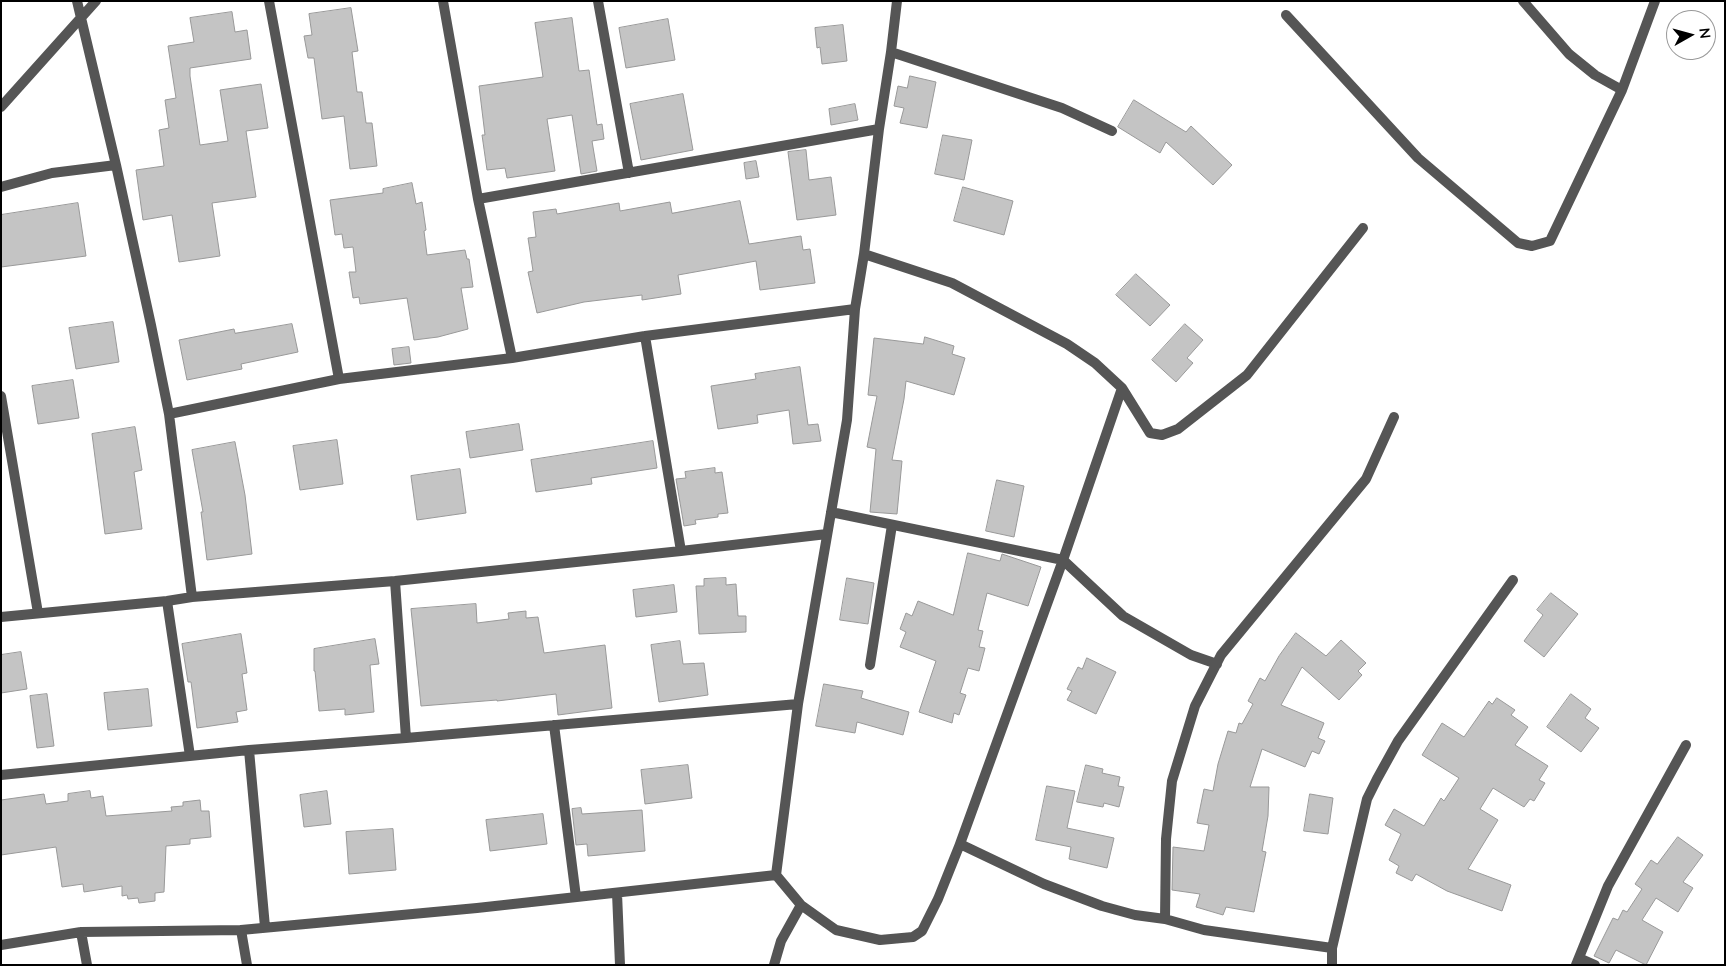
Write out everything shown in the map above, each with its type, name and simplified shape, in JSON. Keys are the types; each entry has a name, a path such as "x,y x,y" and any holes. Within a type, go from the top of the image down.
{"street":[{"path":"77,1 116,165 169,414 192,597"},
{"path":"1,107 96,1"},
{"path":"269,1 339,379"},
{"path":"443,1 478,199 512,358"},
{"path":"598,1 629,173"},
{"path":"896,1 892,52 879,128 864,254 855,309 847,420 798,704 776,875 800,905 836,930 880,940 913,936 922,931 938,899 960,844 1063,560 1122,388"},
{"path":"1523,1 1569,54 1595,75 1622,90"},
{"path":"1286,15 1418,158 1518,242 1532,246 1550,241 1622,90 1656,1"},
{"path":"892,52 1062,108 1112,132"},
{"path":"478,199 879,128"},
{"path":"1,186 52,173 116,165"},
{"path":"864,254 952,283 1067,344 1095,363 1122,388 1150,433 1162,435 1178,430 1247,376 1362,228"},
{"path":"169,414 339,379 512,358 645,336 855,309"},
{"path":"645,336 681,551"},
{"path":"1,396 38,613"},
{"path":"1165,918 1166,839 1172,781 1195,706 1221,655 1366,479 1394,417"},
{"path":"831,512 1063,560 1123,616 1177,648 1217,664"},
{"path":"870,665 892,525"},
{"path":"1,617 192,597 395,581 827,534"},
{"path":"1332,965 1332,948 1367,799 1398,741 1513,580"},
{"path":"395,581 406,738"},
{"path":"167,601 190,756"},
{"path":"1,775 249,750 798,704"},
{"path":"554,725 576,897"},
{"path":"1595,965 1577,961 1608,886 1686,745"},
{"path":"249,750 265,927"},
{"path":"960,844 1044,884 1102,906 1135,914 1165,918 1204,930 1332,948"},
{"path":"1,945 81,932 241,930 617,893 776,875"},
{"path":"617,893 620,965"},
{"path":"774,965 781,942 800,905"},
{"path":"241,930 247,965"},
{"path":"81,932 87,965"}],"building":[{"path":"351,8 358,51 352,52 357,92 362,92 366,123 372,123 377,166 350,169 344,116 322,119 314,58 308,58 304,36 312,35 309,14"},
{"path":"232,12 235,32 247,30 251,59 190,68 190,76 200,145 228,141 220,90 261,84 268,128 246,131 256,197 212,203 220,256 179,262 172,215 143,220 136,170 164,166 159,130 169,128 165,100 176,98 168,46 194,42 190,18"},
{"path":"572,18 579,71 589,70 597,125 602,124 604,139 592,141 597,171 581,174 572,115 547,119 555,171 507,178 505,168 487,170 482,135 485,135 479,86 543,77 535,23"},
{"path":"668,19 675,60 626,68 619,28"},
{"path":"843,25 847,61 822,64 820,47 817,48 815,28"},
{"path":"910,76 936,82 927,128 900,123 904,108 894,106 898,86 907,88"},
{"path":"683,94 693,150 641,160 630,104"},
{"path":"1134,100 1186,132 1191,126 1232,165 1213,185 1166,142 1160,153 1118,127"},
{"path":"855,104 858,120 831,125 829,109"},
{"path":"943,135 972,140 964,180 935,174"},
{"path":"806,150 809,180 831,177 836,215 797,220 788,152"},
{"path":"756,161 759,177 746,179 744,163"},
{"path":"412,183 416,204 422,202 427,255 465,250 467,259 469,259 473,287 461,288 468,329 438,337 414,340 407,298 360,304 359,297 353,298 349,272 356,272 353,247 344,248 342,234 335,235 330,200 383,193 383,189"},
{"path":"963,187 1013,201 1004,235 954,221"},
{"path":"740,201 749,244 801,236 803,250 810,249 815,283 760,290 756,261 678,275 681,294 642,300 642,295 584,302 537,313 528,272 533,271 528,238 536,237 533,212 556,209 557,214 619,203 620,211 670,202 672,213"},
{"path":"78,203 86,256 1,267 1,215"},
{"path":"1136,274 1170,305 1150,326 1116,295"},
{"path":"113,322 119,362 76,369 69,328"},
{"path":"292,324 298,352 241,364 242,369 187,380 179,340 234,329 235,333"},
{"path":"1185,324 1203,340 1187,358 1193,363 1176,382 1152,360"},
{"path":"925,337 954,346 952,354 965,358 954,395 906,381 892,460 902,461 897,514 870,512 876,449 867,447 877,396 868,395 874,338 923,344"},
{"path":"409,347 411,363 394,365 392,349"},
{"path":"800,367 808,425 818,424 821,441 793,444 789,410 757,415 758,423 718,429 711,386 756,379 755,374"},
{"path":"73,380 79,418 38,424 32,386"},
{"path":"519,424 523,450 470,458 466,432"},
{"path":"135,427 142,470 134,472 142,529 105,534 92,434"},
{"path":"337,440 343,484 300,490 293,446"},
{"path":"653,441 657,468 591,478 592,484 536,492 531,460"},
{"path":"235,442 245,495 252,554 207,560 201,512 203,512 192,450"},
{"path":"715,468 715,473 722,472 728,513 718,514 718,517 695,520 696,524 684,526 676,479 686,478 685,472"},
{"path":"460,469 466,513 417,520 411,476"},
{"path":"997,480 1024,486 1014,537 986,531"},
{"path":"968,553 1000,561 1002,554 1041,567 1028,606 987,593 978,630 983,631 979,647 985,648 979,671 968,668 960,693 966,695 959,715 954,713 952,723 919,712 936,661 900,647 906,632 900,629 906,613 912,616 918,601 953,615"},
{"path":"726,578 726,585 736,584 738,616 746,616 746,632 699,634 696,586 704,586 704,579"},
{"path":"847,578 874,583 868,624 840,620"},
{"path":"674,585 677,612 636,617 633,590"},
{"path":"1551,593 1578,614 1544,657 1524,641 1543,615 1537,610"},
{"path":"476,604 477,623 509,619 508,613 526,611 526,618 538,617 544,653 605,645 612,708 558,715 556,694 497,701 421,706 411,609"},
{"path":"1296,633 1326,656 1341,640 1366,663 1358,671 1362,675 1339,700 1302,667 1281,705 1324,723 1318,738 1325,741 1319,754 1312,751 1305,767 1262,749 1250,787 1269,787 1268,816 1262,851 1266,852 1254,912 1226,907 1223,915 1196,907 1200,894 1172,890 1173,847 1204,851 1209,825 1197,823 1204,789 1213,791 1218,764 1228,731 1236,733 1239,723 1242,724 1253,704 1248,701 1260,678 1265,681 1279,656"},
{"path":"241,634 247,673 242,674 247,710 236,712 238,722 197,728 191,682 188,682 182,644"},
{"path":"375,639 379,664 370,665 374,712 345,715 345,709 319,711 314,671 314,649"},
{"path":"680,641 683,664 704,663 708,695 659,702 651,645"},
{"path":"21,652 27,689 1,693 1,655"},
{"path":"1087,658 1116,672 1096,714 1067,700 1072,691 1067,689 1078,667 1082,669"},
{"path":"824,684 863,691 861,698 909,712 903,735 857,722 855,733 816,726"},
{"path":"148,689 152,726 108,730 104,693"},
{"path":"47,694 54,746 37,748 30,696"},
{"path":"1571,694 1591,709 1585,718 1599,728 1581,752 1547,727"},
{"path":"1497,698 1515,710 1511,715 1528,727 1515,745 1548,766 1539,780 1545,783 1534,801 1530,799 1524,807 1493,788 1480,809 1498,820 1468,869 1511,885 1502,911 1447,891 1416,874 1412,881 1396,873 1399,866 1389,860 1401,834 1385,825 1394,809 1424,826 1441,798 1444,801 1459,778 1422,755 1442,723 1464,737 1489,701 1492,704"},
{"path":"688,765 692,798 645,804 641,770"},
{"path":"1086,765 1103,769 1102,773 1120,777 1118,786 1124,787 1119,807 1104,803 1103,807 1077,802"},
{"path":"1047,786 1075,791 1067,828 1114,838 1107,868 1069,859 1071,847 1036,840"},
{"path":"90,791 91,798 103,796 106,816 172,811 171,807 183,806 183,802 200,800 201,811 209,811 211,837 190,839 190,844 166,846 164,892 155,893 155,901 139,903 138,898 128,899 127,895 122,896 122,886 84,892 83,884 62,887 56,847 1,855 1,800 44,794 46,804 68,801 68,794"},
{"path":"327,791 331,824 304,827 300,795"},
{"path":"1310,794 1333,798 1328,834 1304,831"},
{"path":"581,808 582,814 642,810 645,851 588,856 587,844 576,845 572,809"},
{"path":"543,814 547,844 490,851 486,820"},
{"path":"393,829 396,870 349,874 346,832"},
{"path":"1678,837 1703,855 1683,882 1693,888 1678,912 1656,898 1642,920 1663,932 1646,965 1616,950 1609,963 1594,956 1613,918 1618,920 1623,910 1627,912 1642,889 1635,884 1651,860 1657,864"}]}
